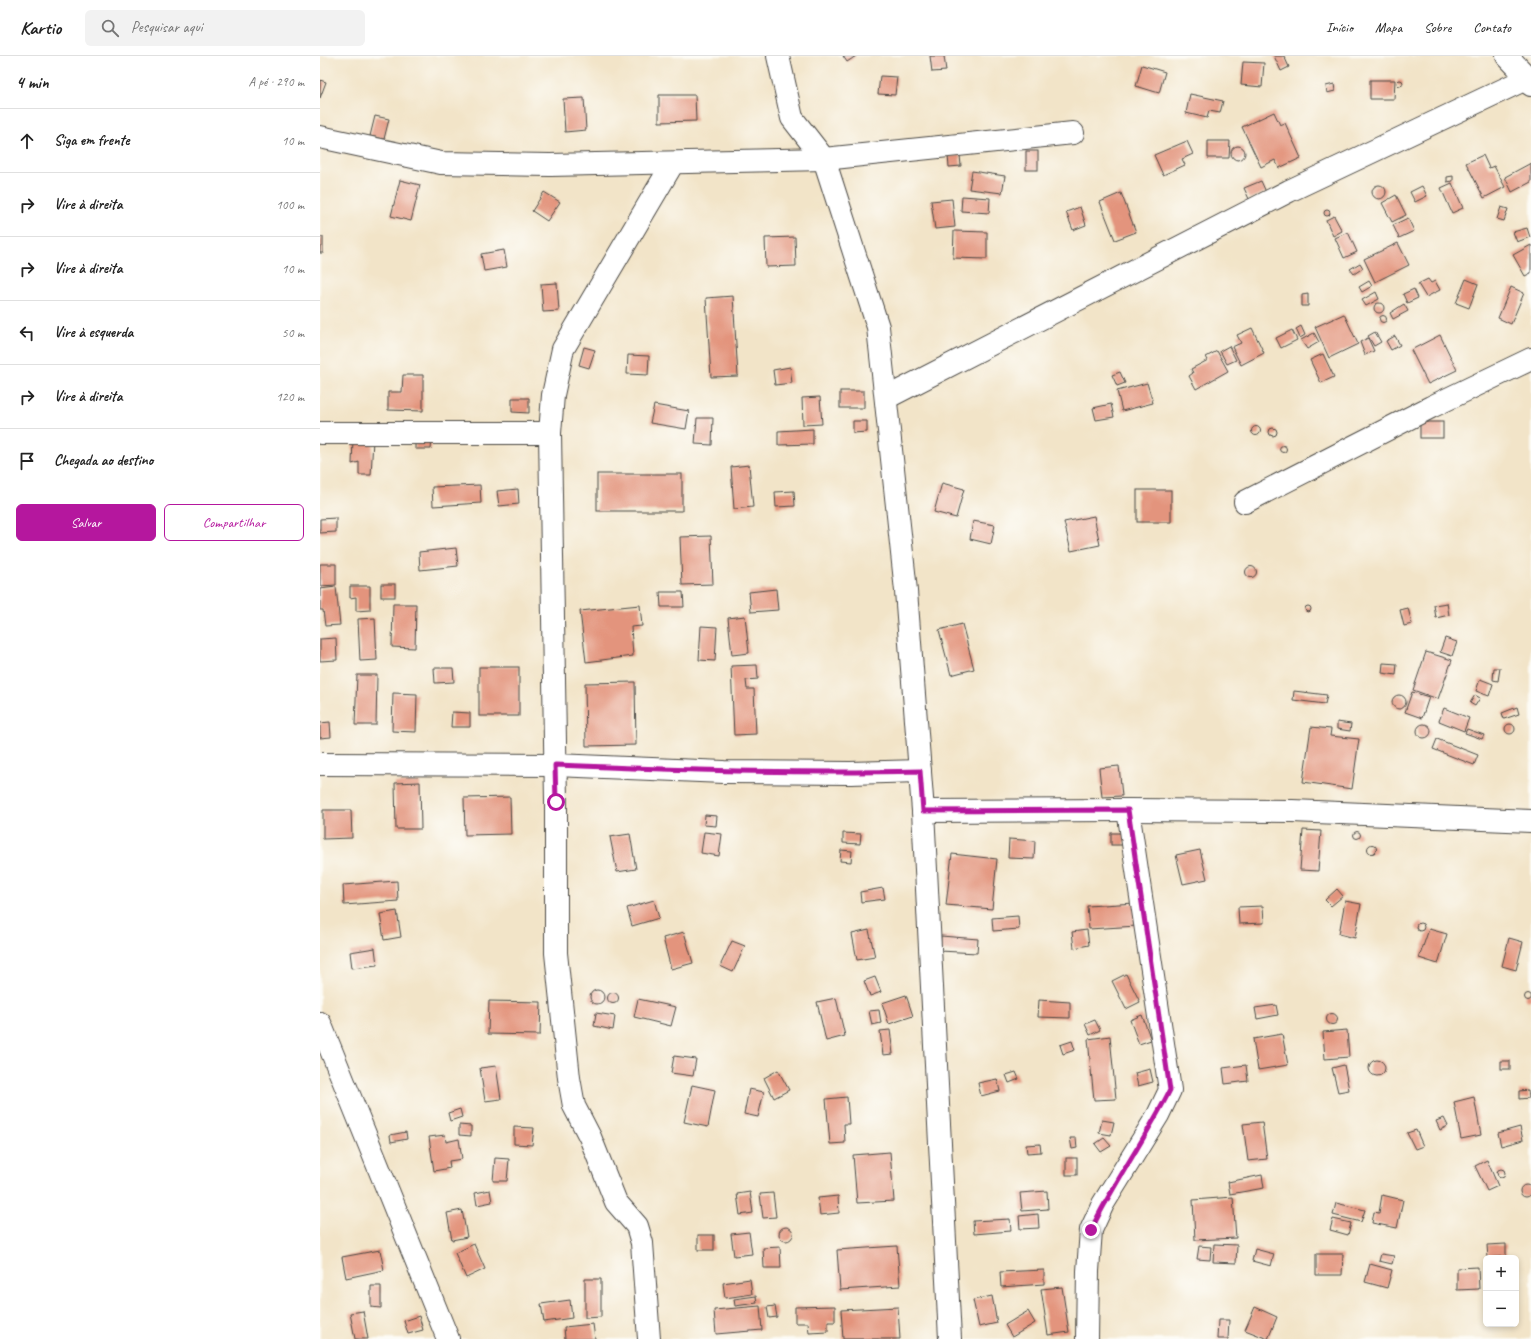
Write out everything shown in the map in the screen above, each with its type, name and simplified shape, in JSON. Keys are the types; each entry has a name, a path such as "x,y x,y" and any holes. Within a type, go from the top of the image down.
{"street":[{"path":"778,56 792,118 824,159 878,327 906,591 923,811 950,1339"},
{"path":"886,398 1288,191 1530,81 1507,56"},
{"path":"320,137 441,163 550,164 824,159 1073,133"},
{"path":"649,1339 642,1243 637,1226 616,1202 590,1137 574,1106 569,1078 556,953 550,433 553,395 563,349 673,162"},
{"path":"1245,502 1431,407 1531,359"},
{"path":"320,433 550,433"},
{"path":"320,764 555,765 724,772 850,773 920,771"},
{"path":"1087,1339 1088,1271 1091,1230 1104,1204 1158,1115 1170,1090 1128,810"},
{"path":"923,811 1292,811 1531,821"},
{"path":"320,1023 448,1339"}],"building":[{"path":"843,56 856,56 847,62"},
{"path":"930,56 944,56 946,71 932,72"},
{"path":"1274,56 1284,56 1289,67 1281,71"},
{"path":"1243,62 1264,63 1262,87 1241,85"},
{"path":"1142,65 1165,72 1159,93 1136,86"},
{"path":"880,76 897,77 895,95 878,94"},
{"path":"320,80 326,82 320,98"},
{"path":"1370,80 1395,80 1394,99 1370,99"},
{"path":"1400,80 1403,83 1400,86 1397,83"},
{"path":"1334,84 1335,91 1327,93 1326,86"},
{"path":"1190,94 1223,101 1220,113 1209,111 1207,118 1186,113"},
{"path":"659,95 695,95 696,121 659,122"},
{"path":"584,98 586,130 565,132 563,99"},
{"path":"1274,112 1280,125 1285,123 1301,158 1279,168 1275,160 1261,167 1242,127"},
{"path":"375,116 389,119 384,139 370,136"},
{"path":"1187,141 1193,154 1182,159 1185,165 1163,175 1154,155"},
{"path":"1208,141 1230,141 1229,158 1208,158"},
{"path":"1238,146 1243,148 1245,153 1243,158 1238,160 1233,158 1231,153 1233,148"},
{"path":"1026,151 1038,151 1038,170 1026,170"},
{"path":"960,155 961,166 949,167 948,156"},
{"path":"1483,155 1489,168 1494,166 1505,187 1484,198 1466,163"},
{"path":"1531,163 1531,182 1512,192 1505,177"},
{"path":"972,171 1005,176 1002,193 969,189"},
{"path":"1453,176 1453,181 1447,182 1447,177"},
{"path":"400,180 420,185 411,221 391,216"},
{"path":"1261,181 1266,192 1249,199 1244,188"},
{"path":"1452,183 1463,208 1452,213 1441,188"},
{"path":"1379,185 1384,187 1386,192 1384,197 1379,199 1374,197 1372,192 1374,187"},
{"path":"1422,186 1427,196 1415,202 1410,192"},
{"path":"544,192 560,202 547,221 532,211"},
{"path":"1121,193 1136,232 1115,240 1100,202"},
{"path":"1396,195 1406,215 1392,222 1382,203"},
{"path":"962,196 990,198 989,213 961,211"},
{"path":"952,199 955,227 935,229 931,201"},
{"path":"1080,207 1086,225 1073,230 1066,212"},
{"path":"1501,207 1508,209 1504,221 1497,219"},
{"path":"1327,210 1330,213 1327,216 1324,213"},
{"path":"1334,216 1342,231 1333,236 1326,220"},
{"path":"1408,218 1414,231 1399,238 1393,225"},
{"path":"1527,228 1530,237 1517,242 1513,232"},
{"path":"954,231 987,232 987,259 953,258"},
{"path":"1348,232 1357,252 1344,258 1335,238"},
{"path":"320,237 323,237 323,253 320,253"},
{"path":"795,237 796,266 766,267 765,238"},
{"path":"1398,243 1409,265 1375,282 1364,259"},
{"path":"1531,245 1531,273 1525,276 1513,255"},
{"path":"504,250 507,267 484,271 481,254"},
{"path":"1360,263 1363,268 1354,274 1350,269"},
{"path":"1428,279 1431,283 1435,281 1440,290 1426,297 1418,284"},
{"path":"1466,279 1478,284 1469,308 1456,303"},
{"path":"1369,281 1372,286 1362,292 1359,287"},
{"path":"557,283 559,311 543,312 541,284"},
{"path":"1511,287 1524,293 1511,324 1498,318"},
{"path":"1414,289 1418,298 1407,303 1403,294"},
{"path":"1376,292 1379,299 1366,306 1362,300"},
{"path":"1308,294 1308,306 1302,306 1302,295"},
{"path":"733,296 738,376 711,377 706,298"},
{"path":"1379,303 1384,308 1379,313 1374,308"},
{"path":"1404,304 1408,311 1393,319 1390,313"},
{"path":"1344,314 1358,344 1329,358 1315,327"},
{"path":"1383,316 1386,319 1383,322 1380,319"},
{"path":"1301,326 1305,335 1300,338 1296,329"},
{"path":"1252,328 1264,353 1241,365 1232,347 1241,343 1237,335"},
{"path":"1292,330 1297,340 1281,348 1276,338"},
{"path":"1375,332 1381,342 1374,346 1368,336"},
{"path":"1314,333 1319,342 1307,349 1301,340"},
{"path":"1440,335 1457,370 1428,384 1411,350"},
{"path":"1395,336 1400,345 1391,350 1386,341"},
{"path":"1368,338 1374,351 1365,355 1360,342"},
{"path":"1229,346 1236,360 1227,364 1220,351"},
{"path":"584,347 595,350 589,368 579,365"},
{"path":"1217,351 1228,371 1196,389 1189,376 1193,373 1191,369 1208,360 1206,357"},
{"path":"1323,354 1334,377 1321,383 1310,360"},
{"path":"628,355 649,356 648,375 627,374"},
{"path":"790,367 792,383 775,385 773,370"},
{"path":"1120,372 1125,383 1117,386 1112,375"},
{"path":"403,375 423,375 423,411 388,410 388,392 402,392"},
{"path":"1147,383 1153,403 1122,411 1117,391"},
{"path":"840,391 864,391 864,408 840,408"},
{"path":"820,397 822,424 803,425 802,398"},
{"path":"512,398 529,398 529,413 512,412"},
{"path":"1111,404 1114,417 1096,420 1093,408"},
{"path":"654,405 689,411 686,429 650,423"},
{"path":"697,418 713,418 712,445 695,444"},
{"path":"853,421 867,421 867,432 853,433"},
{"path":"1420,422 1443,422 1443,438 1420,438"},
{"path":"1254,427 1258,427 1260,431 1258,435 1254,435 1252,433 1252,429"},
{"path":"1273,428 1276,429 1276,435 1273,436 1270,435 1269,432 1270,429"},
{"path":"813,429 813,444 778,445 778,431"},
{"path":"353,439 373,440 371,475 359,475 359,462 352,464"},
{"path":"415,440 432,440 431,449 415,449"},
{"path":"1283,445 1286,446 1286,452 1283,453 1280,452 1279,449 1280,446"},
{"path":"749,465 753,507 734,509 731,467"},
{"path":"597,474 682,474 682,511 597,511"},
{"path":"942,483 964,489 956,518 934,512"},
{"path":"480,485 481,503 433,506 432,487"},
{"path":"518,489 519,504 499,506 497,491"},
{"path":"1137,490 1171,490 1171,522 1137,522"},
{"path":"794,491 795,506 776,507 775,492"},
{"path":"1094,516 1100,545 1071,551 1064,522"},
{"path":"336,518 336,532 320,533 320,519"},
{"path":"973,521 995,525 991,544 970,539"},
{"path":"711,536 713,584 682,585 680,537"},
{"path":"456,548 458,566 420,570 419,552"},
{"path":"320,564 336,564 336,585 320,586"},
{"path":"1251,566 1255,568 1257,572 1255,576 1251,578 1247,576 1245,572 1247,568"},
{"path":"381,584 395,584 395,597 381,597"},
{"path":"350,586 370,586 370,610 356,611 356,597 350,598"},
{"path":"336,587 340,625 325,626 323,610 320,610 320,589"},
{"path":"776,589 778,610 751,612 749,592"},
{"path":"660,592 683,592 684,607 661,607"},
{"path":"1447,603 1449,615 1436,618 1434,605"},
{"path":"393,604 416,604 415,648 392,647"},
{"path":"640,605 642,626 631,627 633,656 586,662 580,611"},
{"path":"1308,606 1311,609 1308,612 1305,609"},
{"path":"1408,608 1412,624 1404,626 1400,610"},
{"path":"745,616 749,653 732,655 728,618"},
{"path":"375,618 377,660 360,661 358,619"},
{"path":"962,624 974,669 951,675 939,630"},
{"path":"701,626 717,627 715,661 699,660"},
{"path":"336,638 337,660 320,661 320,639"},
{"path":"1445,638 1457,642 1452,656 1440,652"},
{"path":"1426,652 1452,660 1438,699 1413,690"},
{"path":"1383,663 1397,664 1396,675 1382,673"},
{"path":"757,665 758,679 746,680 747,689 754,689 756,734 734,735 731,666"},
{"path":"479,667 519,667 519,716 479,716"},
{"path":"434,668 453,668 454,682 435,683"},
{"path":"1494,668 1500,668 1498,681 1493,680"},
{"path":"357,675 377,675 376,725 355,725"},
{"path":"1480,679 1493,684 1489,696 1476,691"},
{"path":"635,682 636,745 586,746 585,683"},
{"path":"1294,691 1327,695 1325,704 1293,700"},
{"path":"1412,692 1429,697 1422,718 1405,712"},
{"path":"393,693 417,694 416,732 392,731"},
{"path":"1399,695 1404,697 1406,702 1404,707 1399,709 1394,707 1392,702 1394,697"},
{"path":"1475,695 1480,698 1475,706 1470,703"},
{"path":"1517,707 1519,714 1504,719 1502,713"},
{"path":"1444,708 1469,718 1464,731 1439,721"},
{"path":"452,712 470,713 470,727 451,727"},
{"path":"330,722 331,737 320,738 320,723"},
{"path":"1337,722 1351,724 1350,731 1337,729"},
{"path":"1424,724 1429,726 1431,731 1429,736 1424,738 1419,736 1417,731 1419,726"},
{"path":"1508,724 1512,724 1514,725 1514,733 1508,734 1505,731 1505,727"},
{"path":"1311,727 1331,729 1330,736 1359,739 1352,789 1303,782"},
{"path":"1467,729 1484,735 1482,739 1465,733"},
{"path":"1437,739 1478,755 1474,765 1433,749"},
{"path":"1119,766 1122,796 1102,797 1099,768"},
{"path":"420,782 421,829 396,829 395,783"},
{"path":"510,797 511,834 465,835 464,798"},
{"path":"323,810 351,810 352,838 323,839"},
{"path":"705,815 717,816 716,826 704,825"},
{"path":"1303,830 1321,831 1318,871 1300,870"},
{"path":"1357,831 1360,832 1360,838 1357,839 1354,838 1353,835 1354,832"},
{"path":"704,832 722,834 719,856 701,853"},
{"path":"843,833 861,834 860,844 843,843"},
{"path":"1111,833 1125,833 1125,845 1111,845"},
{"path":"630,834 636,869 617,872 610,837"},
{"path":"1009,839 1035,841 1034,859 1008,858"},
{"path":"1372,844 1377,849 1372,854 1367,849"},
{"path":"841,850 852,851 851,862 840,861"},
{"path":"1200,850 1207,879 1183,884 1176,855"},
{"path":"952,854 997,859 992,909 946,905"},
{"path":"397,881 398,901 344,905 343,885"},
{"path":"883,888 885,899 861,902 860,892"},
{"path":"1337,889 1343,896 1331,906 1325,900"},
{"path":"654,900 659,918 632,926 627,908"},
{"path":"1345,901 1361,904 1355,938 1339,934"},
{"path":"1135,903 1137,926 1089,929 1087,906"},
{"path":"1263,906 1264,923 1239,924 1238,907"},
{"path":"397,911 401,937 384,940 380,914"},
{"path":"1018,916 1019,929 993,931 992,918"},
{"path":"1418,923 1422,923 1424,927 1422,931 1418,931 1416,929 1416,925"},
{"path":"1429,929 1447,934 1438,964 1419,958"},
{"path":"869,930 875,957 857,960 852,934"},
{"path":"1087,930 1089,945 1074,948 1072,932"},
{"path":"684,932 693,963 671,969 663,938"},
{"path":"941,936 978,939 977,953 940,951"},
{"path":"1509,938 1523,942 1516,970 1502,966"},
{"path":"732,941 745,946 733,972 720,966"},
{"path":"375,948 377,965 352,968 350,952"},
{"path":"1126,974 1140,1002 1126,1009 1112,981"},
{"path":"875,977 881,992 870,996 864,981"},
{"path":"597,990 602,992 604,997 602,1002 597,1004 592,1002 590,997 592,992"},
{"path":"611,993 615,993 617,994 617,1002 611,1003 608,1000 608,996"},
{"path":"1528,994 1531,997 1528,1000 1525,997"},
{"path":"906,995 913,1016 889,1024 882,1003"},
{"path":"836,998 845,1036 826,1041 817,1002"},
{"path":"638,999 676,1007 671,1026 634,1017"},
{"path":"1039,1000 1070,1002 1070,1018 1038,1017"},
{"path":"489,1001 541,1002 540,1035 488,1034"},
{"path":"1276,1005 1278,1015 1257,1019 1255,1008"},
{"path":"879,1010 881,1023 872,1025 869,1011"},
{"path":"596,1013 615,1016 613,1030 594,1026"},
{"path":"1330,1014 1334,1014 1336,1015 1336,1023 1330,1024 1327,1021 1327,1017"},
{"path":"1142,1015 1151,1040 1139,1044 1130,1020"},
{"path":"1095,1020 1100,1030 1090,1035 1085,1024"},
{"path":"890,1030 893,1054 883,1055 880,1031"},
{"path":"1347,1030 1349,1057 1325,1059 1323,1032"},
{"path":"1282,1034 1288,1065 1258,1070 1253,1039"},
{"path":"1110,1036 1116,1099 1094,1100 1088,1039"},
{"path":"1072,1041 1075,1050 1063,1054 1060,1045"},
{"path":"674,1056 696,1059 693,1076 671,1073"},
{"path":"1377,1060 1383,1062 1385,1068 1383,1074 1377,1076 1371,1074 1369,1068 1371,1062"},
{"path":"1501,1061 1510,1061 1510,1069 1501,1069"},
{"path":"1246,1065 1248,1081 1225,1084 1223,1068"},
{"path":"1344,1065 1349,1090 1338,1092 1332,1068"},
{"path":"496,1066 501,1099 485,1101 480,1068"},
{"path":"1150,1069 1153,1082 1138,1086 1135,1073"},
{"path":"778,1070 789,1090 774,1098 764,1078"},
{"path":"1016,1072 1019,1079 1009,1083 1006,1075"},
{"path":"997,1079 1000,1091 981,1096 978,1083"},
{"path":"692,1085 715,1090 708,1127 684,1122"},
{"path":"749,1089 764,1092 758,1117 744,1114"},
{"path":"1528,1090 1529,1098 1519,1099 1519,1091"},
{"path":"847,1097 849,1124 844,1124 845,1143 830,1144 826,1099"},
{"path":"1474,1097 1481,1135 1461,1139 1454,1102"},
{"path":"460,1109 462,1117 450,1121 448,1113"},
{"path":"1444,1118 1448,1126 1440,1130 1436,1121"},
{"path":"1102,1120 1114,1122 1111,1135 1099,1133"},
{"path":"1262,1122 1267,1159 1248,1161 1243,1124"},
{"path":"459,1125 471,1126 471,1136 459,1135"},
{"path":"514,1127 534,1128 532,1145 514,1144"},
{"path":"1520,1127 1523,1140 1501,1146 1498,1133"},
{"path":"1416,1130 1423,1146 1415,1149 1407,1133"},
{"path":"406,1132 407,1139 391,1142 390,1135"},
{"path":"445,1135 446,1142 459,1139 462,1159 449,1161 450,1168 434,1171 429,1137"},
{"path":"1070,1138 1076,1138 1077,1148 1072,1149"},
{"path":"1104,1138 1111,1146 1101,1152 1095,1144"},
{"path":"1040,1144 1041,1152 1027,1153 1026,1145"},
{"path":"890,1152 894,1201 857,1203 853,1155"},
{"path":"495,1158 509,1159 507,1181 493,1181"},
{"path":"1066,1158 1077,1158 1077,1175 1066,1175"},
{"path":"1487,1160 1498,1186 1487,1191 1475,1166"},
{"path":"1501,1169 1504,1170 1504,1176 1501,1177 1498,1176 1497,1173 1498,1170"},
{"path":"1262,1175 1264,1188 1230,1194 1228,1182"},
{"path":"1524,1185 1528,1185 1532,1191 1528,1197 1524,1197 1520,1193 1520,1189"},
{"path":"490,1190 492,1202 477,1205 475,1193"},
{"path":"1047,1191 1048,1209 1022,1211 1020,1193"},
{"path":"750,1192 753,1213 740,1215 737,1194"},
{"path":"773,1193 776,1217 763,1218 760,1194"},
{"path":"1382,1195 1403,1200 1397,1228 1372,1223 1374,1212 1379,1213"},
{"path":"838,1196 839,1213 820,1215 818,1198"},
{"path":"1233,1197 1236,1238 1195,1240 1193,1200"},
{"path":"1336,1203 1365,1210 1361,1222 1333,1215"},
{"path":"462,1210 467,1237 452,1240 447,1213"},
{"path":"1038,1214 1039,1228 1020,1229 1019,1216"},
{"path":"1010,1219 1011,1231 974,1234 973,1221"},
{"path":"1333,1219 1351,1223 1348,1235 1330,1230"},
{"path":"783,1227 789,1227 793,1231 793,1237 789,1241 783,1241 779,1237 779,1231"},
{"path":"749,1232 752,1254 734,1256 731,1234"},
{"path":"698,1235 714,1235 714,1250 698,1250"},
{"path":"474,1244 485,1269 466,1278 455,1253"},
{"path":"1214,1244 1237,1245 1236,1263 1213,1262"},
{"path":"1506,1244 1506,1255 1488,1255 1487,1245"},
{"path":"897,1246 900,1286 840,1290 837,1250"},
{"path":"1199,1246 1211,1247 1210,1260 1197,1259"},
{"path":"780,1247 781,1268 764,1268 763,1248"},
{"path":"1255,1249 1274,1254 1271,1266 1252,1261"},
{"path":"380,1250 384,1270 346,1278 342,1257"},
{"path":"1316,1254 1343,1254 1342,1275 1316,1275"},
{"path":"1381,1254 1394,1256 1392,1264 1379,1261"},
{"path":"1370,1264 1392,1270 1387,1288 1365,1282"},
{"path":"1478,1267 1479,1289 1457,1290 1457,1268"},
{"path":"1044,1270 1044,1284 1001,1287 1000,1272"},
{"path":"585,1279 601,1279 601,1317 585,1318"},
{"path":"750,1279 752,1294 725,1298 723,1283"},
{"path":"371,1286 381,1286 381,1308 371,1307"},
{"path":"1062,1287 1069,1332 1048,1335 1041,1289"},
{"path":"756,1296 757,1303 735,1306 734,1299"},
{"path":"992,1296 997,1323 979,1327 973,1300"},
{"path":"570,1300 572,1318 544,1322 541,1304"},
{"path":"760,1306 762,1330 716,1334 714,1310"},
{"path":"775,1306 777,1317 769,1318 767,1307"},
{"path":"835,1306 835,1322 828,1322 828,1332 809,1333 808,1323 795,1323 795,1307"},
{"path":"898,1307 900,1339 843,1339 841,1310"},
{"path":"1255,1307 1277,1317 1268,1339 1245,1330"},
{"path":"363,1311 368,1339 355,1339 350,1313"},
{"path":"1028,1311 1035,1323 1012,1337 1005,1325"},
{"path":"419,1316 423,1330 408,1334 404,1321"},
{"path":"1218,1320 1229,1320 1228,1339 1217,1339"},
{"path":"593,1324 595,1339 565,1339 564,1327"}],"route":[{"path":"556,802 555,765 724,772 850,773 920,771 923,811 1128,810 1170,1090 1158,1115 1104,1204 1091,1230"}]}
